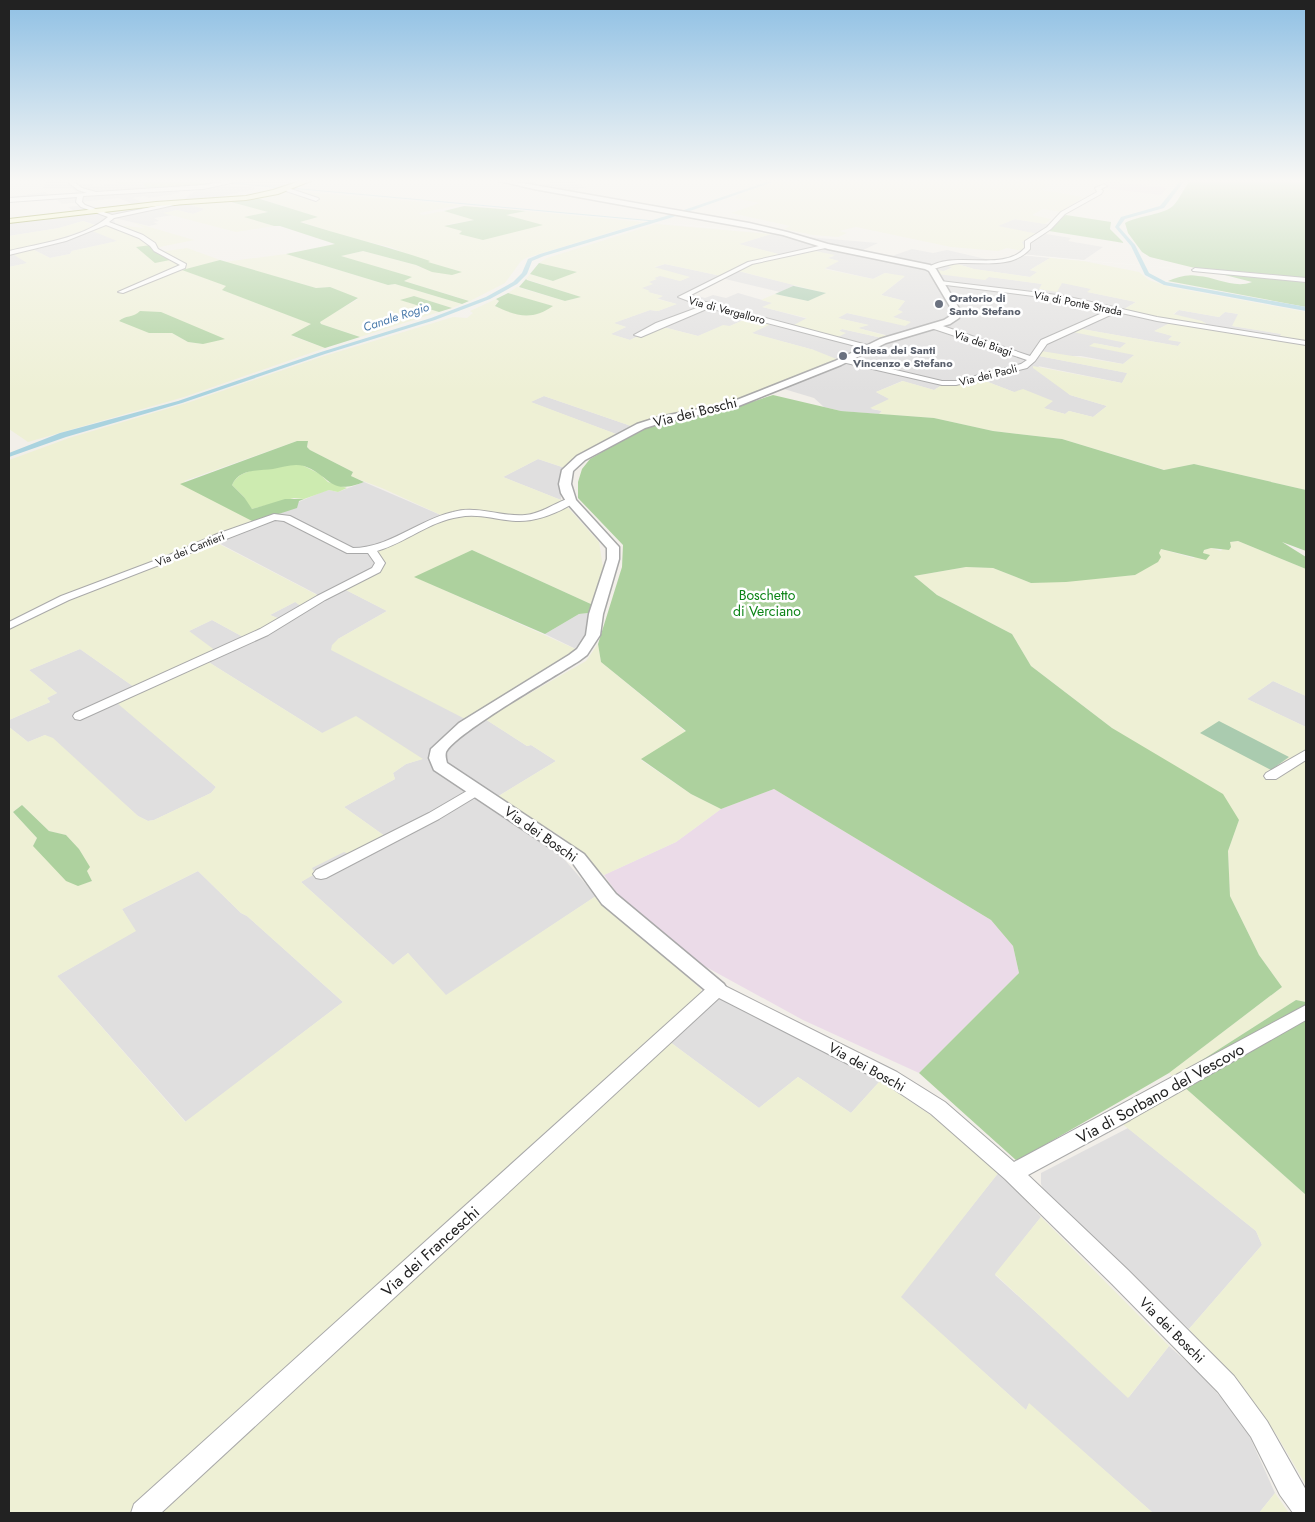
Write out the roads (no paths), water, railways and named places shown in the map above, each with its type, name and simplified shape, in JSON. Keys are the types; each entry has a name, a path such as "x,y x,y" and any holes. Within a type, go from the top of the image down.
{"street":[{"path":"121,292 183,268 184,264 158,251"},
{"name":"Via di Vergalloro","path":"805,251 750,263 681,297 868,348"},
{"path":"851,251 930,268 954,262 1005,260 1020,256 1025,251"},
{"path":"930,268 940,283"},
{"path":"1195,270 1306,280"},
{"name":"Via di Ponte Strada","path":"940,283 1065,298 1116,310 1306,343"},
{"name":"Via dei Boschi","path":"940,283 956,310 956,316 947,322 899,335 846,360 732,405 659,420 617,438 581,458 568,470 565,484 571,501 612,547 613,559 596,614 593,635 582,652 574,658 465,726 439,749 437,758 440,766 578,858 609,900 716,988 890,1077 938,1108 1012,1173 1120,1277 1226,1384 1259,1428 1289,1486 1306,1511"},
{"path":"638,335 659,324 709,306"},
{"name":"Via dei Paoli","path":"846,360 934,382 949,383 1024,366 1032,359 1044,342 1116,310"},
{"name":"Via dei Biagi","path":"934,326 1032,359"},
{"name":"Via dei Cantieri","path":"9,626 65,598 171,558 213,539 274,517 286,518 351,551 372,551 431,523 456,514 480,513 526,518 544,514 571,501"},
{"path":"80,716 280,624 321,598 376,570 380,563 372,551"},
{"path":"1271,776 1306,754"},
{"path":"321,874 434,816 477,790"},
{"name":"Via dei Franceschi","path":"143,1513 716,988"},
{"name":"Via di Sorbano del Vescovo","path":"1012,1173 1094,1132 1182,1080 1306,1012"}],"waterway":[{"name":"Canale Rogio","path":"9,455 63,435 180,402 323,353 433,319 488,298 515,283 524,274 530,260 555,251"},
{"path":"1136,251 1147,274 1164,283 1306,309"}],"place":[{"name":"Oratorio di Santo Stefano","path":"939,304"},
{"name":"Chiesa dei Santi Vincenzo e Stefano","path":"843,356"}],"park label":[{"name":"Boschetto di Verciano","path":"767,604"}]}
